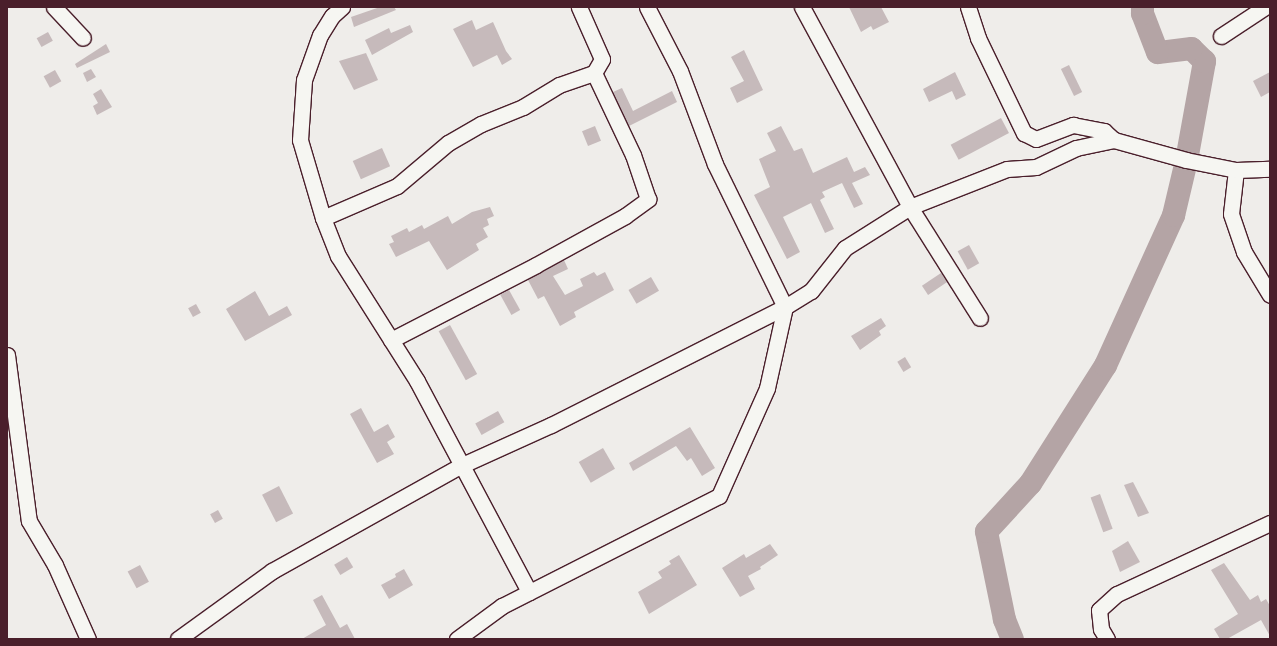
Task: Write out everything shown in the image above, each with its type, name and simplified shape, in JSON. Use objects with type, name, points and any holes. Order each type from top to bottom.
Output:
[{"type":"street","points":[[54,7],[83,38]]},
{"type":"street","points":[[342,7],[332,16],[320,35],[304,80],[300,140],[323,218],[338,256],[417,382],[460,466],[529,592]]},
{"type":"street","points":[[323,218],[397,186],[448,143],[481,124],[523,107],[558,85],[594,72],[602,59],[579,7]]},
{"type":"street","points":[[457,639],[502,606],[719,496],[767,388],[785,307],[715,164],[680,71],[647,7]]},
{"type":"street","points":[[802,7],[910,207],[980,318]]},
{"type":"street","points":[[968,7],[978,38],[1024,133],[1036,139],[1073,125],[1104,132],[1114,140],[1186,160],[1236,170],[1270,169]]},
{"type":"street","points":[[1221,36],[1265,7]]},
{"type":"street","points":[[391,340],[536,265],[625,216],[648,199],[633,155],[594,72]]},
{"type":"street","points":[[178,639],[272,571],[460,466],[551,425],[785,307],[811,291],[845,248],[910,207],[1007,169],[1036,167],[1076,148],[1114,140]]},
{"type":"street","points":[[1236,170],[1230,214],[1244,252],[1270,295]]},
{"type":"street","points":[[7,356],[29,521],[55,565],[88,639]]},
{"type":"street","points":[[1107,639],[1101,629],[1099,610],[1117,594],[1270,523]]},
{"type":"building","points":[[380,7],[394,7],[396,10],[354,27],[351,17]]},
{"type":"building","points":[[849,7],[881,7],[889,22],[873,30],[871,26],[861,32]]},
{"type":"building","points":[[472,20],[476,30],[493,22],[506,51],[512,59],[502,65],[497,55],[473,67],[453,29]]},
{"type":"building","points":[[410,25],[413,32],[372,55],[365,40],[389,28],[391,33]]},
{"type":"building","points":[[48,32],[53,41],[41,47],[37,38]]},
{"type":"building","points":[[106,44],[110,52],[77,68],[75,64]]},
{"type":"building","points":[[744,50],[763,90],[737,103],[730,88],[744,81],[731,57]]},
{"type":"building","points":[[366,53],[378,80],[354,90],[339,61]]},
{"type":"building","points":[[1069,65],[1082,92],[1074,96],[1061,69]]},
{"type":"building","points":[[91,69],[96,77],[87,82],[83,73]]},
{"type":"building","points":[[55,70],[61,81],[50,88],[44,76]]},
{"type":"building","points":[[955,72],[966,95],[956,100],[952,91],[929,102],[923,89]]},
{"type":"building","points":[[1270,72],[1270,92],[1261,97],[1253,81]]},
{"type":"building","points":[[622,88],[633,111],[672,91],[677,102],[629,126],[613,92]]},
{"type":"building","points":[[101,89],[112,107],[97,115],[93,106],[98,103],[93,94]]},
{"type":"building","points":[[1001,118],[1009,133],[959,160],[951,145]]},
{"type":"building","points":[[595,126],[601,141],[588,146],[582,131]]},
{"type":"building","points":[[781,126],[794,151],[802,148],[813,173],[847,157],[854,172],[865,167],[870,175],[852,183],[863,204],[854,208],[842,183],[822,192],[825,197],[820,200],[834,229],[825,233],[811,203],[783,217],[800,252],[787,259],[754,195],[770,187],[759,159],[776,151],[767,133]]},
{"type":"building","points":[[382,148],[390,166],[361,179],[353,161]]},
{"type":"building","points":[[490,207],[494,216],[487,219],[489,225],[483,228],[488,237],[476,244],[479,250],[447,270],[429,241],[396,257],[389,244],[394,242],[391,236],[407,228],[409,232],[422,225],[424,229],[448,216],[452,224],[472,212]]},
{"type":"building","points":[[969,245],[979,263],[968,270],[958,251]]},
{"type":"building","points":[[564,260],[568,269],[553,276],[565,295],[583,286],[580,279],[594,272],[597,276],[605,272],[614,290],[574,312],[576,317],[560,326],[544,296],[538,299],[528,280]]},
{"type":"building","points":[[941,273],[947,282],[928,295],[922,286]]},
{"type":"building","points":[[651,277],[659,291],[636,304],[628,290]]},
{"type":"building","points":[[509,290],[520,310],[511,315],[500,295]]},
{"type":"building","points":[[255,291],[269,316],[287,306],[292,315],[245,341],[226,309]]},
{"type":"building","points":[[196,304],[201,313],[193,317],[188,308]]},
{"type":"building","points":[[881,318],[886,326],[879,331],[881,335],[860,350],[851,336]]},
{"type":"building","points":[[450,325],[477,374],[466,380],[439,331]]},
{"type":"building","points":[[905,357],[911,367],[903,372],[897,362]]},
{"type":"building","points":[[361,408],[374,432],[388,424],[395,437],[387,442],[394,454],[377,463],[350,414]]},
{"type":"building","points":[[498,411],[504,422],[482,435],[475,424]]},
{"type":"building","points":[[690,427],[715,468],[702,476],[691,458],[687,461],[676,446],[633,471],[629,463]]},
{"type":"building","points":[[603,448],[615,469],[591,483],[579,462]]},
{"type":"building","points":[[1133,482],[1149,513],[1138,517],[1124,485]]},
{"type":"building","points":[[279,486],[293,514],[276,522],[262,495]]},
{"type":"building","points":[[1100,494],[1113,529],[1103,532],[1091,497]]},
{"type":"building","points":[[218,510],[223,519],[215,523],[210,514]]},
{"type":"building","points":[[1128,541],[1140,562],[1120,572],[1112,551]]},
{"type":"building","points":[[770,544],[778,555],[760,567],[761,569],[748,576],[755,589],[740,597],[722,568],[744,554],[746,558]]},
{"type":"building","points":[[679,555],[697,585],[649,614],[638,592],[662,578],[658,572],[671,564],[669,561]]},
{"type":"building","points":[[347,557],[353,567],[340,575],[334,565]]},
{"type":"building","points":[[1224,563],[1250,600],[1258,595],[1261,602],[1266,599],[1270,606],[1270,636],[1261,620],[1227,639],[1220,639],[1214,629],[1238,614],[1211,570]]},
{"type":"building","points":[[140,565],[149,582],[137,588],[128,572]]},
{"type":"building","points":[[404,569],[413,585],[389,599],[381,585],[396,577],[395,574]]},
{"type":"building","points":[[322,595],[340,628],[347,624],[355,639],[302,639],[326,625],[313,600]]},
{"type":"waterway","points":[[1012,639],[1004,619],[986,531],[1030,483],[1105,365],[1173,215],[1186,160],[1204,61],[1191,48],[1157,52],[1142,13],[1142,7]]}]
